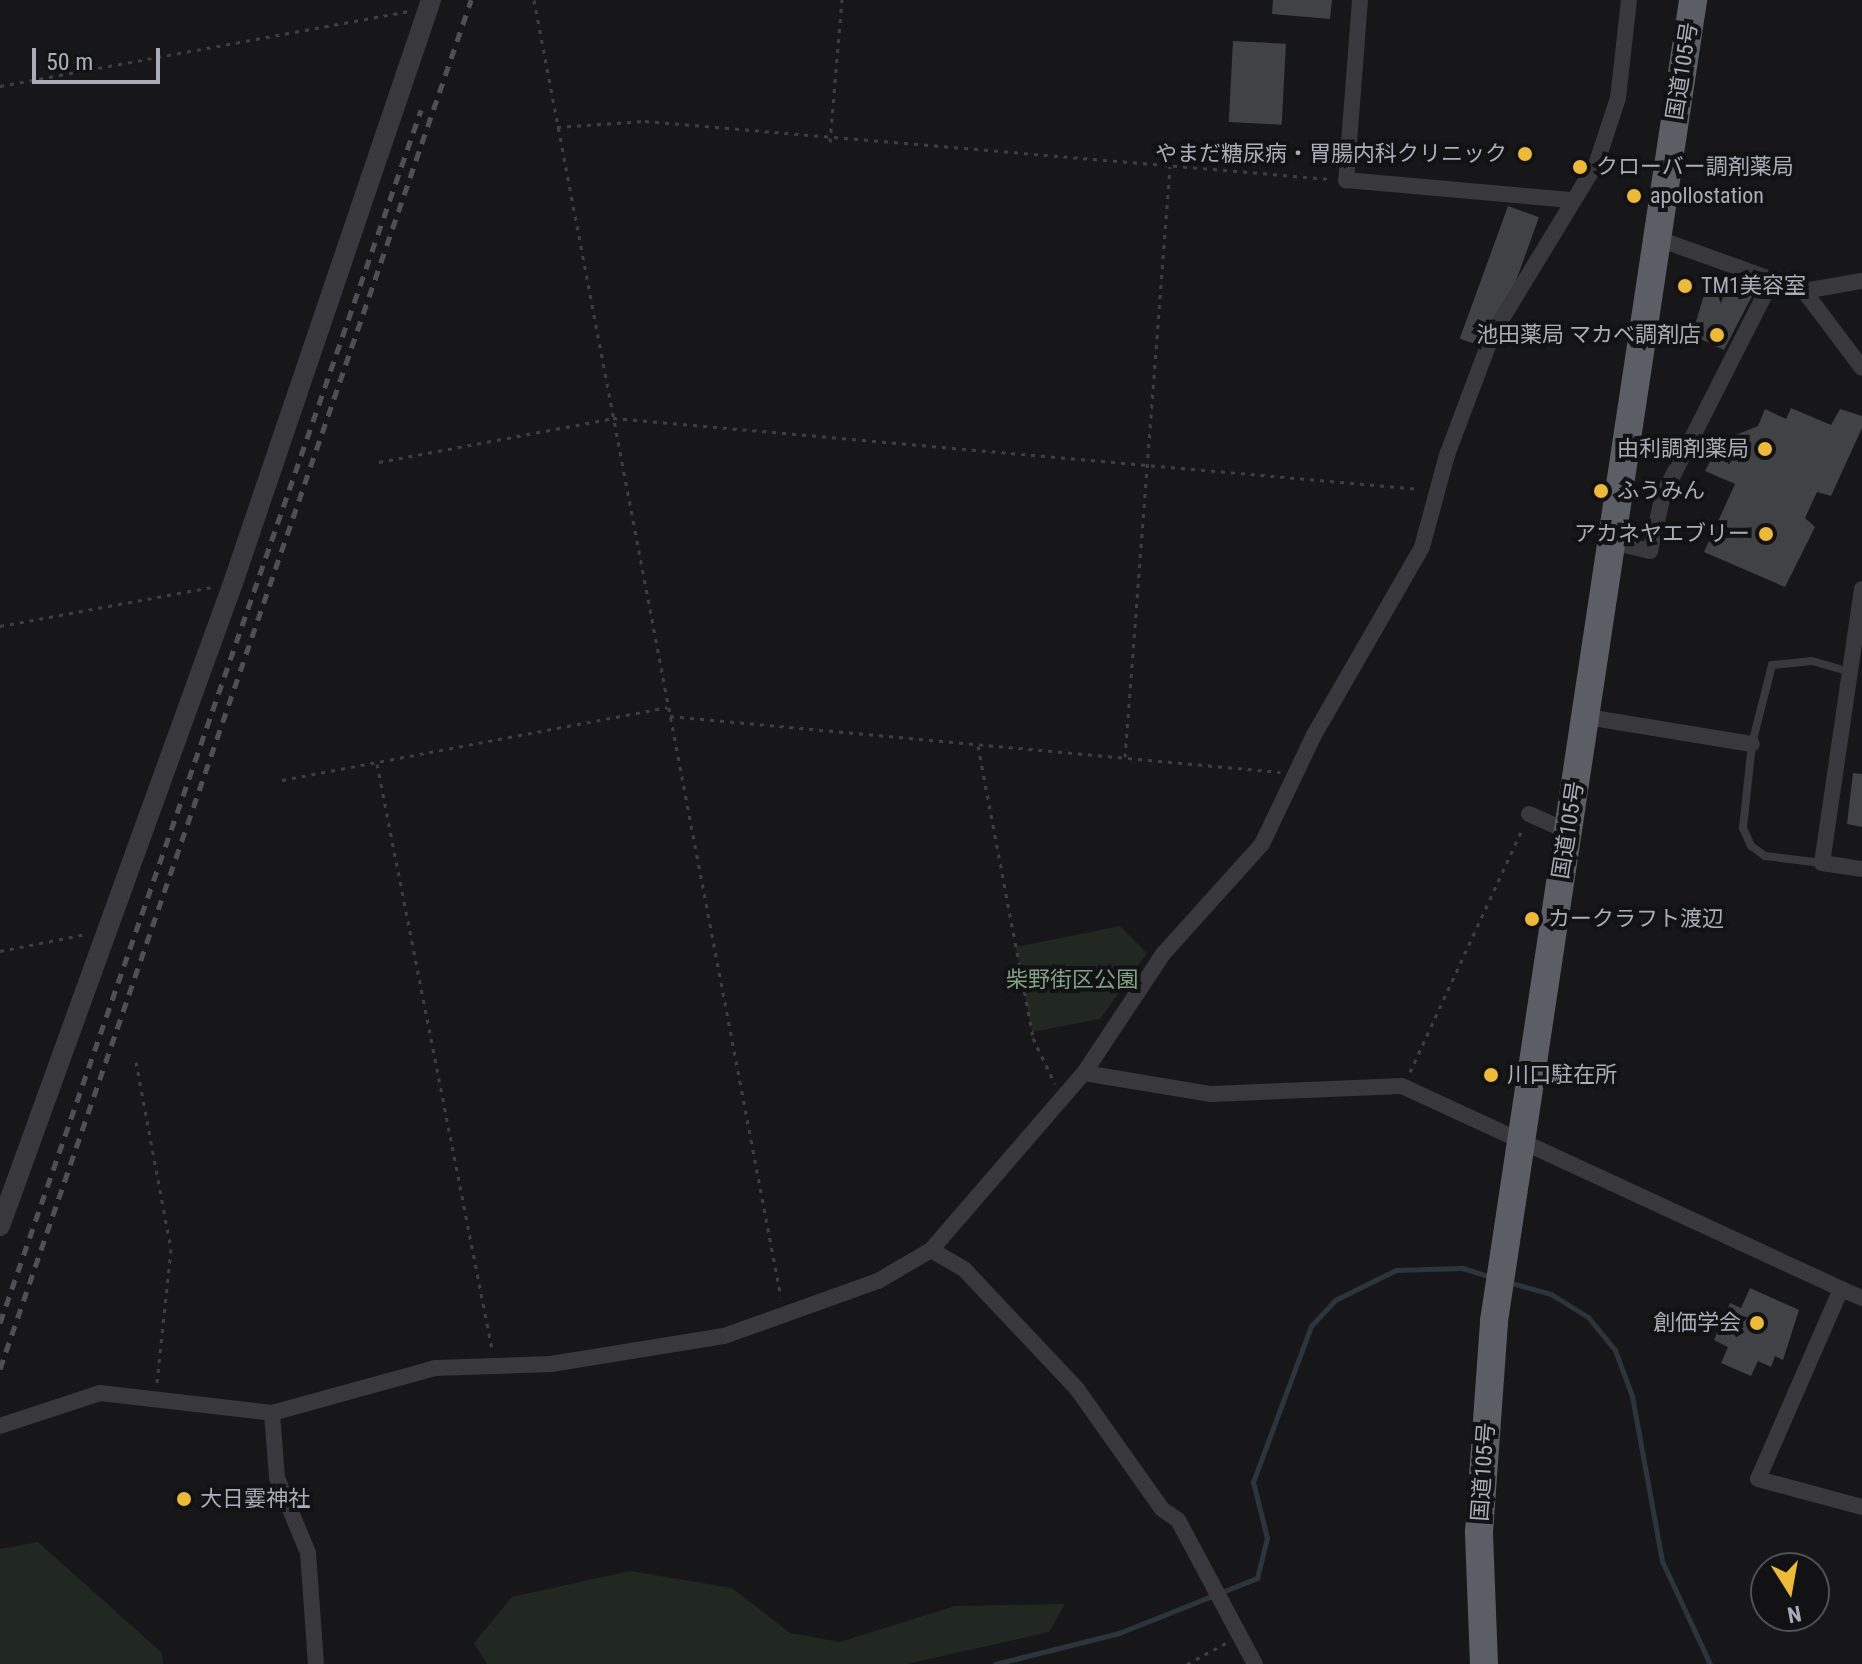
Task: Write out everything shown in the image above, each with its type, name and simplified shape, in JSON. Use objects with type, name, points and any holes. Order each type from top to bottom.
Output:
[{"type":"highway","name":"国道105号","points":[[1484,1664],[1479,1532],[1494,1321],[1693,0]]},
{"type":"street","points":[[1360,0],[1346,180],[1570,200]]},
{"type":"street","points":[[0,1426],[100,1393],[272,1413],[435,1368],[494,1361],[551,1364],[624,1354],[787,1318],[931,1250],[1084,1073],[1163,954],[1262,844],[1295,774],[1399,596],[1422,547],[1437,491],[1492,335],[1570,200],[1597,162],[1618,98],[1629,0]]},
{"type":"street","points":[[0,1226],[233,583],[430,4]]},
{"type":"street","points":[[1656,238],[1804,291],[1862,281]]},
{"type":"street","points":[[1611,542],[1650,551],[1663,495],[1772,280]]},
{"type":"street","points":[[1804,291],[1862,368]]},
{"type":"street","points":[[1862,589],[1822,863],[1862,869]]},
{"type":"street","points":[[1587,717],[1752,744]]},
{"type":"street","points":[[1529,814],[1567,831]]},
{"type":"street","points":[[1084,1073],[1211,1094],[1402,1086],[1862,1298]]},
{"type":"street","points":[[931,1250],[964,1269],[1045,1349],[1162,1509],[1178,1520],[1255,1664]]},
{"type":"street","points":[[1841,1289],[1758,1479],[1862,1507]]},
{"type":"street","points":[[272,1413],[277,1478],[308,1553],[316,1664]]},
{"type":"lane","points":[[1822,863],[1765,856],[1751,846],[1743,828],[1752,744],[1772,665],[1812,661],[1850,672]]},
{"type":"path","points":[[534,0],[667,707],[787,1318]]},
{"type":"path","points":[[830,142],[842,0]]},
{"type":"path","points":[[0,86],[430,4]]},
{"type":"path","points":[[556,127],[645,121],[830,142],[1346,180]]},
{"type":"path","points":[[1125,757],[1144,462],[1170,167]]},
{"type":"path","points":[[379,462],[613,418],[1144,462],[1437,491]]},
{"type":"path","points":[[0,626],[233,583]]},
{"type":"path","points":[[282,780],[667,707]]},
{"type":"path","points":[[669,716],[1295,774]]},
{"type":"path","points":[[978,746],[1033,1038],[1063,1094]]},
{"type":"path","points":[[377,764],[494,1361]]},
{"type":"path","points":[[1402,1086],[1529,814]]},
{"type":"path","points":[[0,951],[106,930]]},
{"type":"path","points":[[136,1062],[171,1249],[155,1397]]},
{"type":"path","points":[[1187,1664],[1238,1637]]},
{"type":"green space","name":"柴野街区公園","points":[[1120,926],[1147,953],[1100,1019],[1032,1032],[1016,947]]},
{"type":"green space","points":[[38,1542],[162,1653],[163,1664],[0,1664],[0,1549]]},
{"type":"green space","points":[[630,1571],[732,1588],[790,1633],[840,1642],[955,1606],[1065,1604],[1049,1632],[907,1664],[487,1664],[474,1643],[512,1597]]},
{"type":"building","points":[[1273,0],[1332,0],[1330,19],[1272,14]]},
{"type":"building","points":[[1233,41],[1286,44],[1282,125],[1229,122]]},
{"type":"building","points":[[1508,206],[1539,217],[1491,350],[1460,338]]},
{"type":"building","points":[[1709,278],[1752,296],[1724,350],[1692,335]]},
{"type":"building","points":[[1791,408],[1831,425],[1840,409],[1862,416],[1862,428],[1831,496],[1817,492],[1805,518],[1815,527],[1785,587],[1704,552],[1735,484],[1705,471],[1721,441],[1758,426],[1765,409],[1786,419]]},
{"type":"building","points":[[1853,773],[1862,774],[1862,827],[1847,824]]},
{"type":"building","name":"創価学会","points":[[1750,1288],[1799,1310],[1783,1360],[1775,1356],[1771,1367],[1758,1361],[1751,1376],[1721,1363],[1728,1347],[1714,1340],[1730,1303],[1741,1308]]},
{"type":"waterway","points":[[995,1664],[1119,1633],[1257,1578],[1267,1538],[1253,1482],[1311,1326],[1335,1300],[1396,1270],[1462,1268],[1491,1277]]},
{"type":"waterway","points":[[1508,1282],[1551,1294],[1588,1317],[1615,1350],[1632,1396],[1662,1561],[1710,1664]]},
{"type":"railway","points":[[0,1369],[471,0]]},
{"type":"railway","points":[[0,1323],[421,110]]},
{"type":"place","name":"やまだ糖尿病・胃腸内科クリニック","points":[[1525,154]]},
{"type":"place","name":"クローバー調剤薬局","points":[[1580,167]]},
{"type":"place","name":"apollostation","points":[[1634,196]]},
{"type":"place","name":"TM1美容室","points":[[1685,286]]},
{"type":"place","name":"池田薬局 マカベ調剤店","points":[[1717,335]]},
{"type":"place","name":"由利調剤薬局","points":[[1765,449]]},
{"type":"place","name":"ふうみん","points":[[1601,491]]},
{"type":"place","name":"アカネヤエブリー","points":[[1766,534]]},
{"type":"place","name":"カークラフト渡辺","points":[[1532,919]]},
{"type":"place","name":"川口駐在所","points":[[1491,1075]]},
{"type":"place","name":"創価学会","points":[[1757,1323]]},
{"type":"place","name":"大日霎神社","points":[[184,1499]]}]
